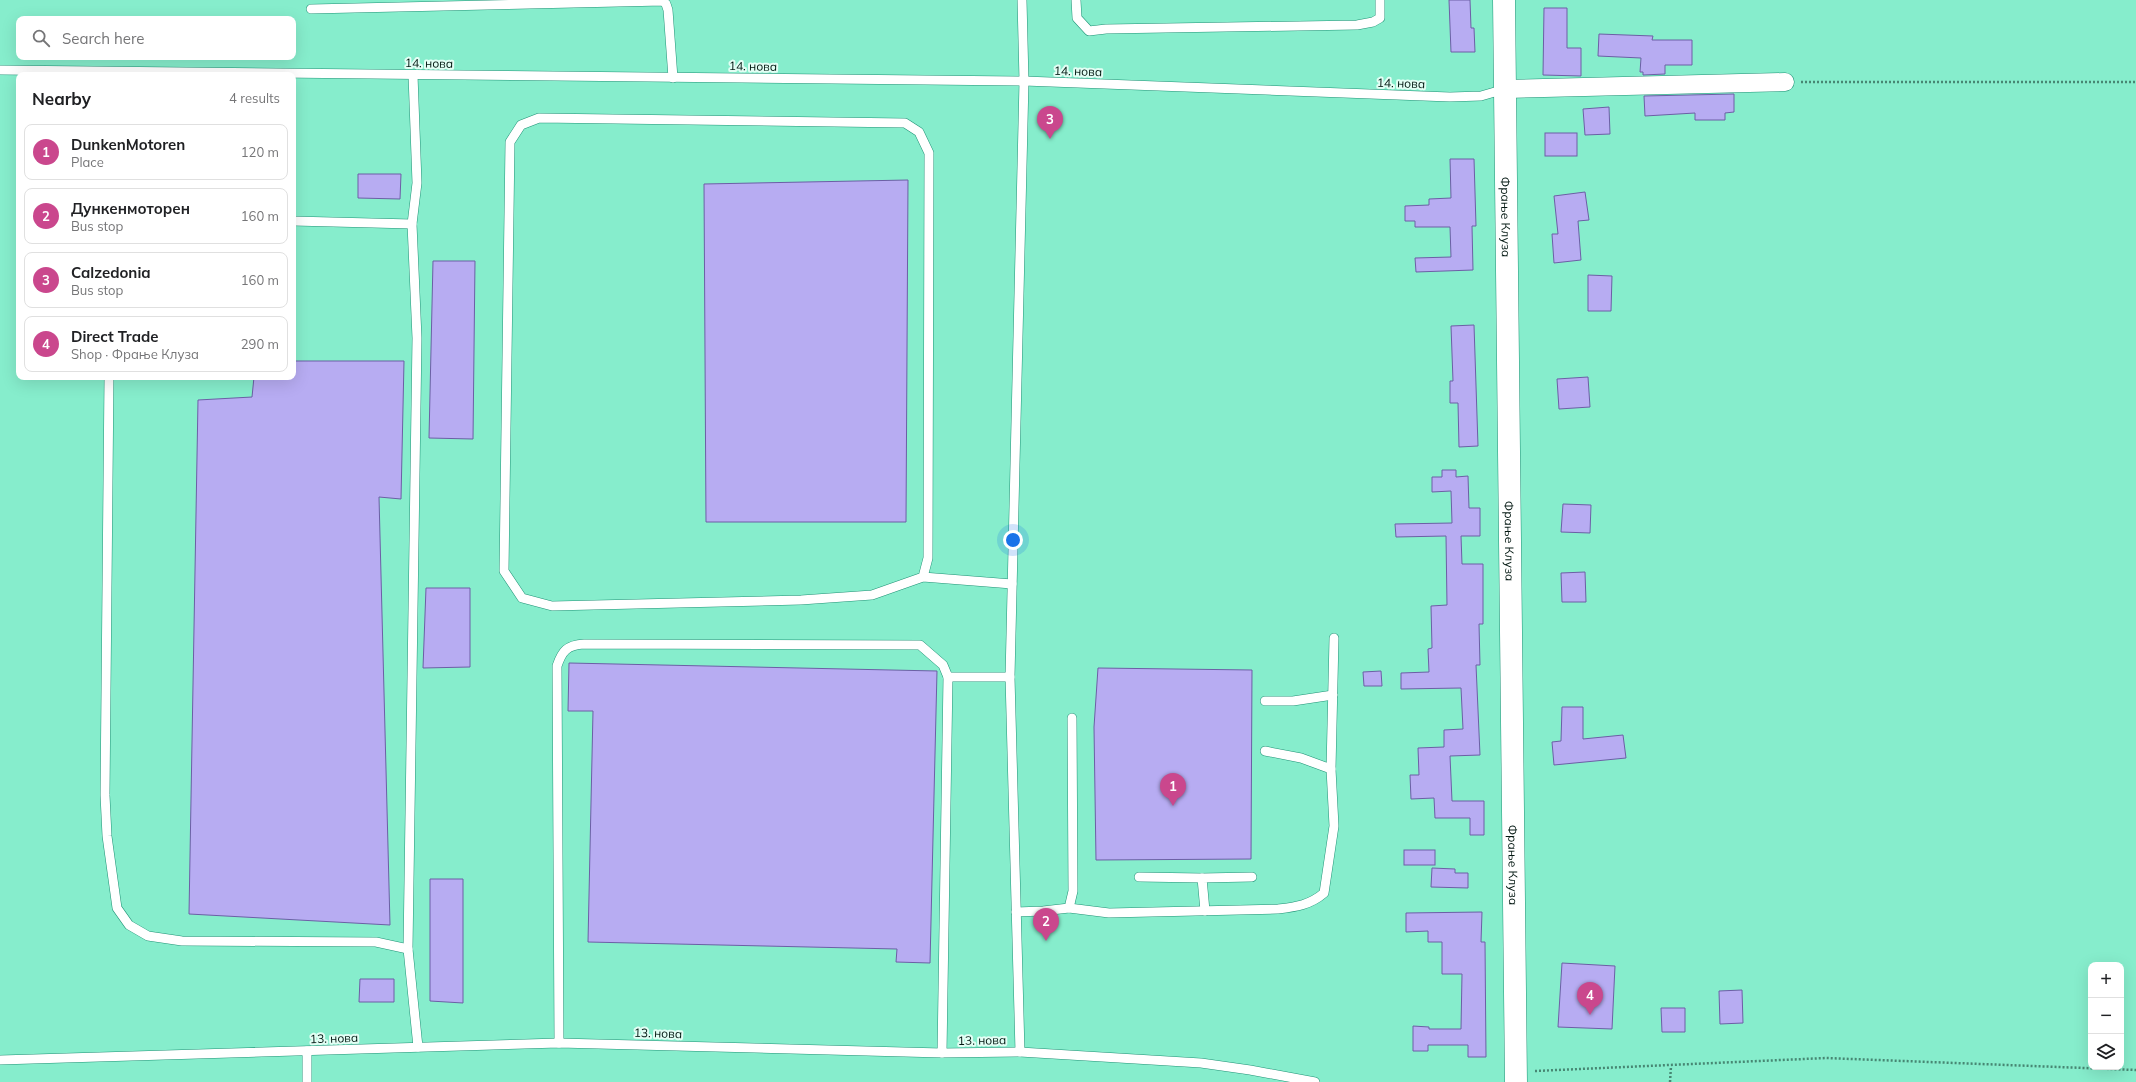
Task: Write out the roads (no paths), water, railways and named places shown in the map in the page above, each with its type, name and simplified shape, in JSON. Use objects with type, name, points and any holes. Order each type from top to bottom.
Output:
[{"type":"main road","name":"Фрање Клуза","points":[[1504,0],[1516,1077]]},
{"type":"street","points":[[1505,88],[1784,82]]},
{"type":"lane","points":[[1020,1052],[1010,676],[1024,81],[1022,0]]},
{"type":"lane","points":[[1076,0],[1077,18],[1089,31],[1106,29],[1357,25],[1372,22],[1380,18],[1380,0]]},
{"type":"lane","points":[[311,9],[663,2],[666,4],[668,10],[673,78]]},
{"type":"lane","name":"14. нова","points":[[0,70],[165,72]]},
{"type":"lane","name":"14. нова","points":[[296,74],[1024,81],[1450,97],[1480,96],[1505,88]]},
{"type":"lane","points":[[413,75],[417,182],[412,224],[417,338],[408,949],[418,1047]]},
{"type":"lane","points":[[923,577],[928,558],[929,153],[919,132],[905,123],[539,118],[521,125],[510,142],[504,571],[522,598],[552,606],[801,600],[872,595],[923,577],[1012,584]]},
{"type":"lane","points":[[296,221],[412,224]]},
{"type":"lane","points":[[109,380],[106,795],[108,836],[116,908],[129,925],[148,936],[182,941],[376,942],[408,949]]},
{"type":"lane","points":[[1016,912],[1069,908],[1109,913],[1297,907],[1314,901],[1324,893],[1334,826],[1331,769],[1334,638]]},
{"type":"lane","points":[[559,1043],[557,673],[562,653],[573,644],[920,645],[943,665],[948,678],[942,1053]]},
{"type":"lane","points":[[948,678],[1010,676]]},
{"type":"lane","points":[[1265,701],[1292,702],[1333,695]]},
{"type":"lane","points":[[1069,908],[1073,891],[1072,718]]},
{"type":"lane","points":[[1265,751],[1301,758],[1331,769]]},
{"type":"lane","points":[[1139,877],[1252,877]]},
{"type":"lane","points":[[1202,878],[1205,911]]},
{"type":"lane","name":"13. нова","points":[[0,1060],[559,1043],[942,1053],[1020,1052],[1200,1063],[1250,1070],[1314,1082]]},
{"type":"lane","points":[[307,1050],[307,1082]]},
{"type":"place","name":"Calzedonia","points":[[1050,139]]},
{"type":"place","name":"DunkenMotoren","points":[[1173,806]]},
{"type":"place","name":"Дункенмоторен","points":[[1046,941]]},
{"type":"place","name":"Direct Trade","points":[[1590,1015]]}]
